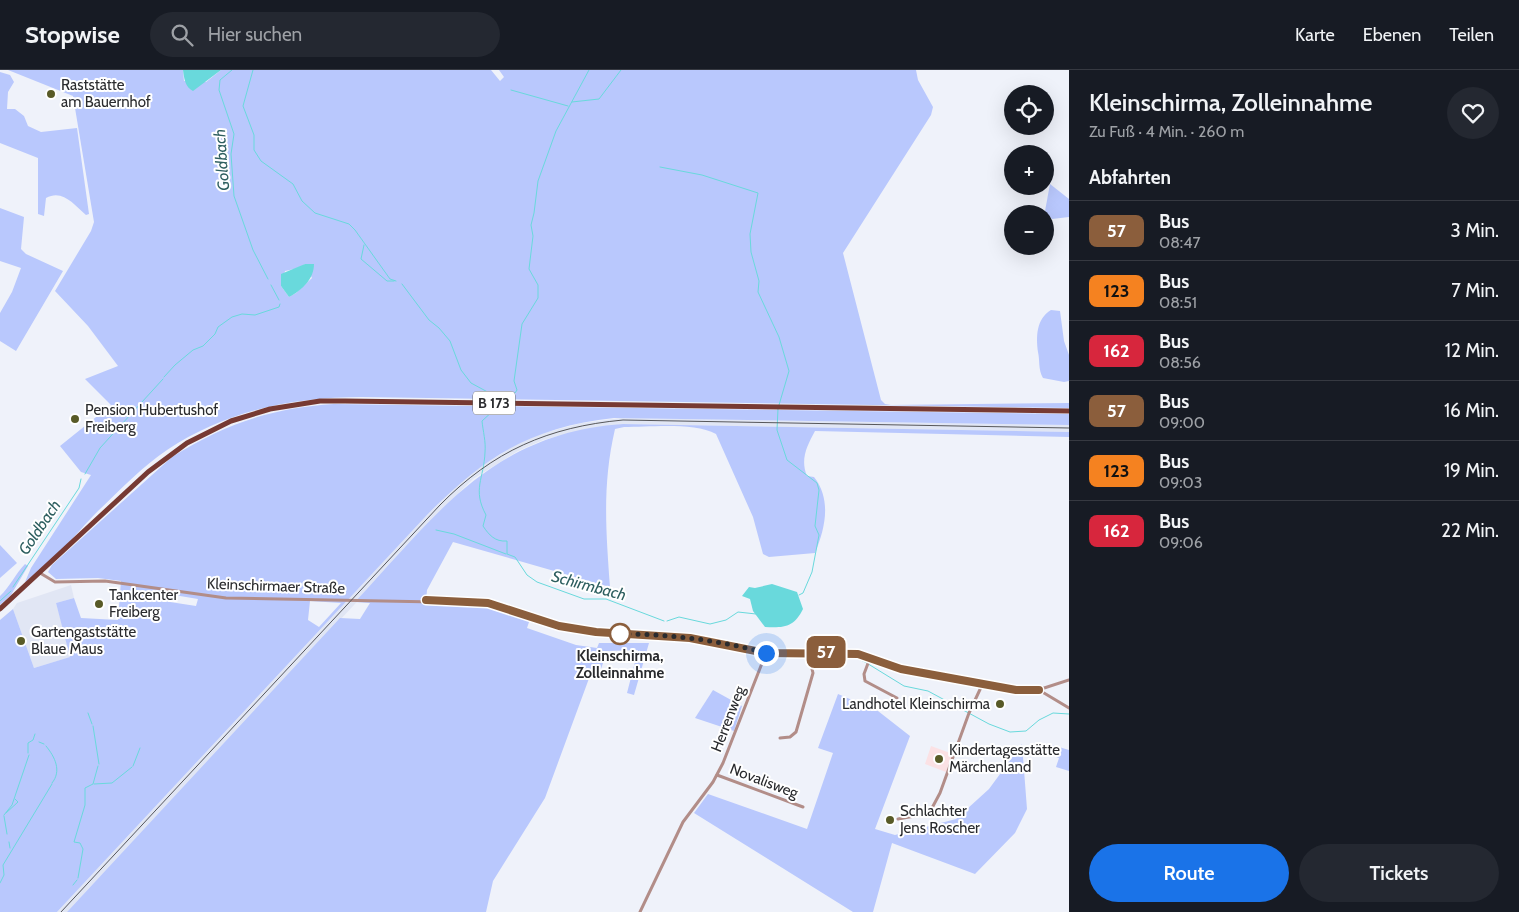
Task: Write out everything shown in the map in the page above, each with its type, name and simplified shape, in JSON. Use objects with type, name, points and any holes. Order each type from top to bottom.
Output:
[{"type":"main road","name":"B 173","points":[[0,610],[148,472],[173,452],[205,433],[231,421],[288,405],[345,401],[1069,411]]},
{"type":"street","name":"Kleinschirmaer Straße","points":[[40,573],[55,582],[105,581],[226,598],[426,600],[488,603],[559,626],[579,630],[690,638],[766,653],[846,652],[869,661],[901,669],[1016,690],[1039,690]]},
{"type":"street","name":"Herrenweg","points":[[640,912],[683,822],[717,775],[766,653]]},
{"type":"street","points":[[780,738],[790,736],[796,732],[813,673],[808,653]]},
{"type":"street","points":[[869,661],[864,674],[865,680],[897,698]]},
{"type":"street","points":[[1039,690],[1069,680]]},
{"type":"street","points":[[898,819],[926,814],[932,808],[940,793],[969,712],[983,683]]},
{"type":"street","points":[[1039,690],[1069,708]]},
{"type":"street","name":"Novalisweg","points":[[717,775],[803,807]]},
{"type":"shaded area","points":[[8,70],[183,70],[184,81],[206,82],[221,70],[491,70],[500,81],[504,77],[499,70],[916,70],[918,80],[933,107],[931,115],[843,253],[881,400],[885,404],[891,405],[1069,403],[1069,408],[362,397],[285,403],[236,416],[212,425],[167,450],[131,479],[54,558],[25,582],[31,568],[91,475],[81,472],[60,446],[111,405],[85,379],[118,366],[88,326],[55,291],[91,231],[94,222],[73,96]],"holes":[[[305,264],[312,278],[289,297],[281,286],[285,271],[299,268]]]},
{"type":"shaded area","points":[[183,70],[221,70],[193,91],[184,79]]},
{"type":"shaded area","points":[[0,72],[10,75],[14,82],[8,92],[7,109],[15,109],[24,116],[28,126],[41,132],[77,128],[89,214],[86,215],[68,199],[58,195],[46,198],[44,216],[38,214],[38,158],[0,143]]},
{"type":"shaded area","points":[[1054,187],[1069,199],[1069,217],[1054,219],[1054,205],[1046,205],[1048,195],[1054,195]]},
{"type":"shaded area","points":[[0,208],[24,217],[21,249],[26,254],[63,271],[16,351],[0,341],[0,313],[12,292],[21,268],[0,261]]},
{"type":"shaded area","points":[[305,264],[314,264],[310,279],[303,287],[289,297],[281,286],[281,274]]},
{"type":"shaded area","points":[[1051,310],[1060,311],[1064,341],[1069,355],[1069,381],[1064,382],[1043,378],[1040,371],[1037,334],[1042,318]]},
{"type":"shaded area","points":[[334,404],[1069,414],[1069,425],[614,418],[584,422],[533,437],[489,461],[447,495],[57,912],[0,912],[0,620],[13,609],[34,668],[70,657],[56,603],[74,598],[81,618],[118,620],[121,581],[98,578],[56,579],[48,572],[52,565],[172,457],[211,435],[249,420],[290,409]],"holes":[[[171,596],[198,599],[196,606],[170,602]],[[310,601],[341,603],[319,627],[308,620]]]},
{"type":"shaded area","points":[[622,418],[1069,425],[1069,432],[623,424],[569,433],[543,440],[518,451],[473,479],[454,498],[67,912],[57,912],[426,516],[469,474],[515,445],[540,434],[582,423]]},
{"type":"shaded area","points":[[623,424],[1069,432],[1069,437],[815,431],[807,447],[804,464],[807,476],[814,477],[820,486],[825,505],[824,524],[819,544],[815,553],[769,557],[763,554],[753,517],[716,434],[707,430],[684,427],[624,427],[615,429],[608,469],[606,508],[610,587],[453,542],[427,590],[426,601],[466,603],[503,610],[530,619],[527,628],[576,645],[597,648],[599,643],[649,643],[634,695],[627,693],[638,650],[607,651],[599,675],[591,673],[545,798],[493,881],[486,912],[67,912],[340,618],[360,619],[370,603],[355,602],[441,509],[471,483],[502,461],[537,443],[577,431]]},
{"type":"shaded area","points":[[0,545],[17,563],[0,578]]},
{"type":"shaded area","points":[[25,564],[28,566],[11,595],[0,605],[0,596]]},
{"type":"shaded area","points":[[772,584],[797,592],[803,609],[796,620],[788,625],[765,627],[753,611],[750,599],[742,596],[749,587],[755,588]]},
{"type":"shaded area","points":[[71,585],[74,598],[56,603],[71,657],[34,668],[13,609],[17,603]]},
{"type":"shaded area","points":[[713,690],[742,706],[734,731],[695,718]]},
{"type":"shaded area","points":[[838,694],[878,711],[910,736],[875,829],[895,835],[956,819],[989,789],[1022,744],[1027,809],[1015,833],[975,874],[892,843],[873,912],[853,912],[694,813],[708,794],[807,829],[833,753],[818,748]]},
{"type":"shaded area","points":[[1049,744],[1069,750],[1069,771],[1056,767],[1059,758],[1045,753]]},
{"type":"shaded area","name":"Kindertagesstätte Märchenland","points":[[931,746],[953,754],[946,772],[925,764]]},
{"type":"waterway","name":"Goldbach","points":[[232,70],[220,80],[219,90],[234,134],[231,154],[234,196],[253,250],[268,279]]},
{"type":"waterway","name":"Schirmbach","points":[[253,70],[243,106],[254,135],[254,150],[261,161],[293,184],[302,201],[315,213],[349,224],[390,279],[396,281]]},
{"type":"waterway","points":[[508,394],[515,393],[517,390],[514,381],[522,324],[538,298],[538,285],[529,269],[533,236],[531,225],[538,181],[556,131],[589,70]]},
{"type":"waterway","points":[[572,102],[599,99],[621,70]]},
{"type":"waterway","points":[[511,90],[568,106]]},
{"type":"waterway","points":[[660,167],[702,175],[758,193],[750,234],[751,252],[759,281],[758,292],[779,337],[789,371],[779,405]]},
{"type":"waterway","points":[[364,245],[361,259],[387,281],[394,281]]},
{"type":"waterway","name":"Schirmbach","points":[[402,284],[429,320],[450,341],[461,370],[471,383],[495,396],[505,394]]},
{"type":"waterway","name":"Goldbach","points":[[271,285],[279,300]]},
{"type":"waterway","name":"Goldbach","points":[[164,377],[193,350],[203,346],[215,334],[218,327],[232,317],[242,314],[255,315],[279,307],[280,304]]},
{"type":"waterway","name":"Goldbach","points":[[85,474],[100,448],[163,379]]},
{"type":"waterway","points":[[778,409],[777,430],[787,460],[817,483],[819,490],[815,526],[819,535],[812,572],[803,593],[799,595]]},
{"type":"waterway","name":"Schirmbach","points":[[494,410],[482,421],[485,448],[479,491],[486,515],[483,526],[496,539],[507,541],[507,554],[515,557],[527,575],[537,582],[584,599],[606,599],[664,621]]},
{"type":"waterway","name":"Goldbach","points":[[13,587],[79,488],[81,479]]},
{"type":"waterway","points":[[436,530],[454,534],[506,554]]},
{"type":"waterway","name":"Goldbach","points":[[0,601],[11,591]]},
{"type":"waterway","name":"Schirmbach","points":[[667,621],[679,617],[710,624],[726,620],[738,612],[756,614]]},
{"type":"waterway","name":"Schirmbach","points":[[815,657],[856,658],[904,686],[928,691],[989,724],[1010,732],[1026,731],[1039,720],[1053,713],[1069,714]]},
{"type":"waterway","points":[[88,713],[92,724]]},
{"type":"waterway","points":[[93,726],[99,764]]},
{"type":"waterway","points":[[28,753],[28,743],[33,740],[35,734]]},
{"type":"waterway","points":[[39,742],[44,744]]},
{"type":"waterway","points":[[46,746],[52,755],[57,769],[57,774],[52,783]]},
{"type":"waterway","points":[[133,766],[140,748]]},
{"type":"waterway","points":[[4,815],[12,805],[29,755]]},
{"type":"waterway","points":[[78,878],[83,849],[80,843],[74,842],[85,805],[85,788],[93,784],[98,766]]},
{"type":"waterway","points":[[94,784],[112,783],[132,767]]},
{"type":"waterway","points":[[0,883],[4,875],[3,865],[52,784]]},
{"type":"waterway","points":[[6,813],[18,802],[15,799]]},
{"type":"waterway","points":[[4,816],[7,834]]},
{"type":"waterway","points":[[9,842],[10,848]]},
{"type":"waterway","points":[[73,885],[77,880]]},
{"type":"railway","points":[[61,912],[440,505],[480,470],[501,456],[523,445],[570,429],[596,423],[623,420],[1069,428]]},
{"type":"bus line","name":"57","points":[[426,600],[488,603],[559,626],[579,630],[627,634],[656,634],[690,638],[749,648],[766,653],[846,652],[858,654],[901,669],[965,679],[1016,690],[1039,690]]},
{"type":"place","name":"Raststätte am Bauernhof","points":[[51,94]]},
{"type":"place","name":"Pension Hubertushof Freiberg","points":[[75,419]]},
{"type":"place","name":"Tankcenter Freiberg","points":[[99,604]]},
{"type":"place","name":"Kleinschirma, Zolleinnahme","points":[[620,634]]},
{"type":"place","name":"Gartengaststätte Blaue Maus","points":[[21,641]]},
{"type":"place","name":"Landhotel Kleinschirma","points":[[1000,704]]},
{"type":"place","name":"Kindertagesstätte Märchenland","points":[[939,759]]},
{"type":"place","name":"Schlachter Jens Roscher","points":[[890,820]]},
{"type":"route","points":[[620,634],[656,634],[690,638],[749,648],[766,653]]}]
